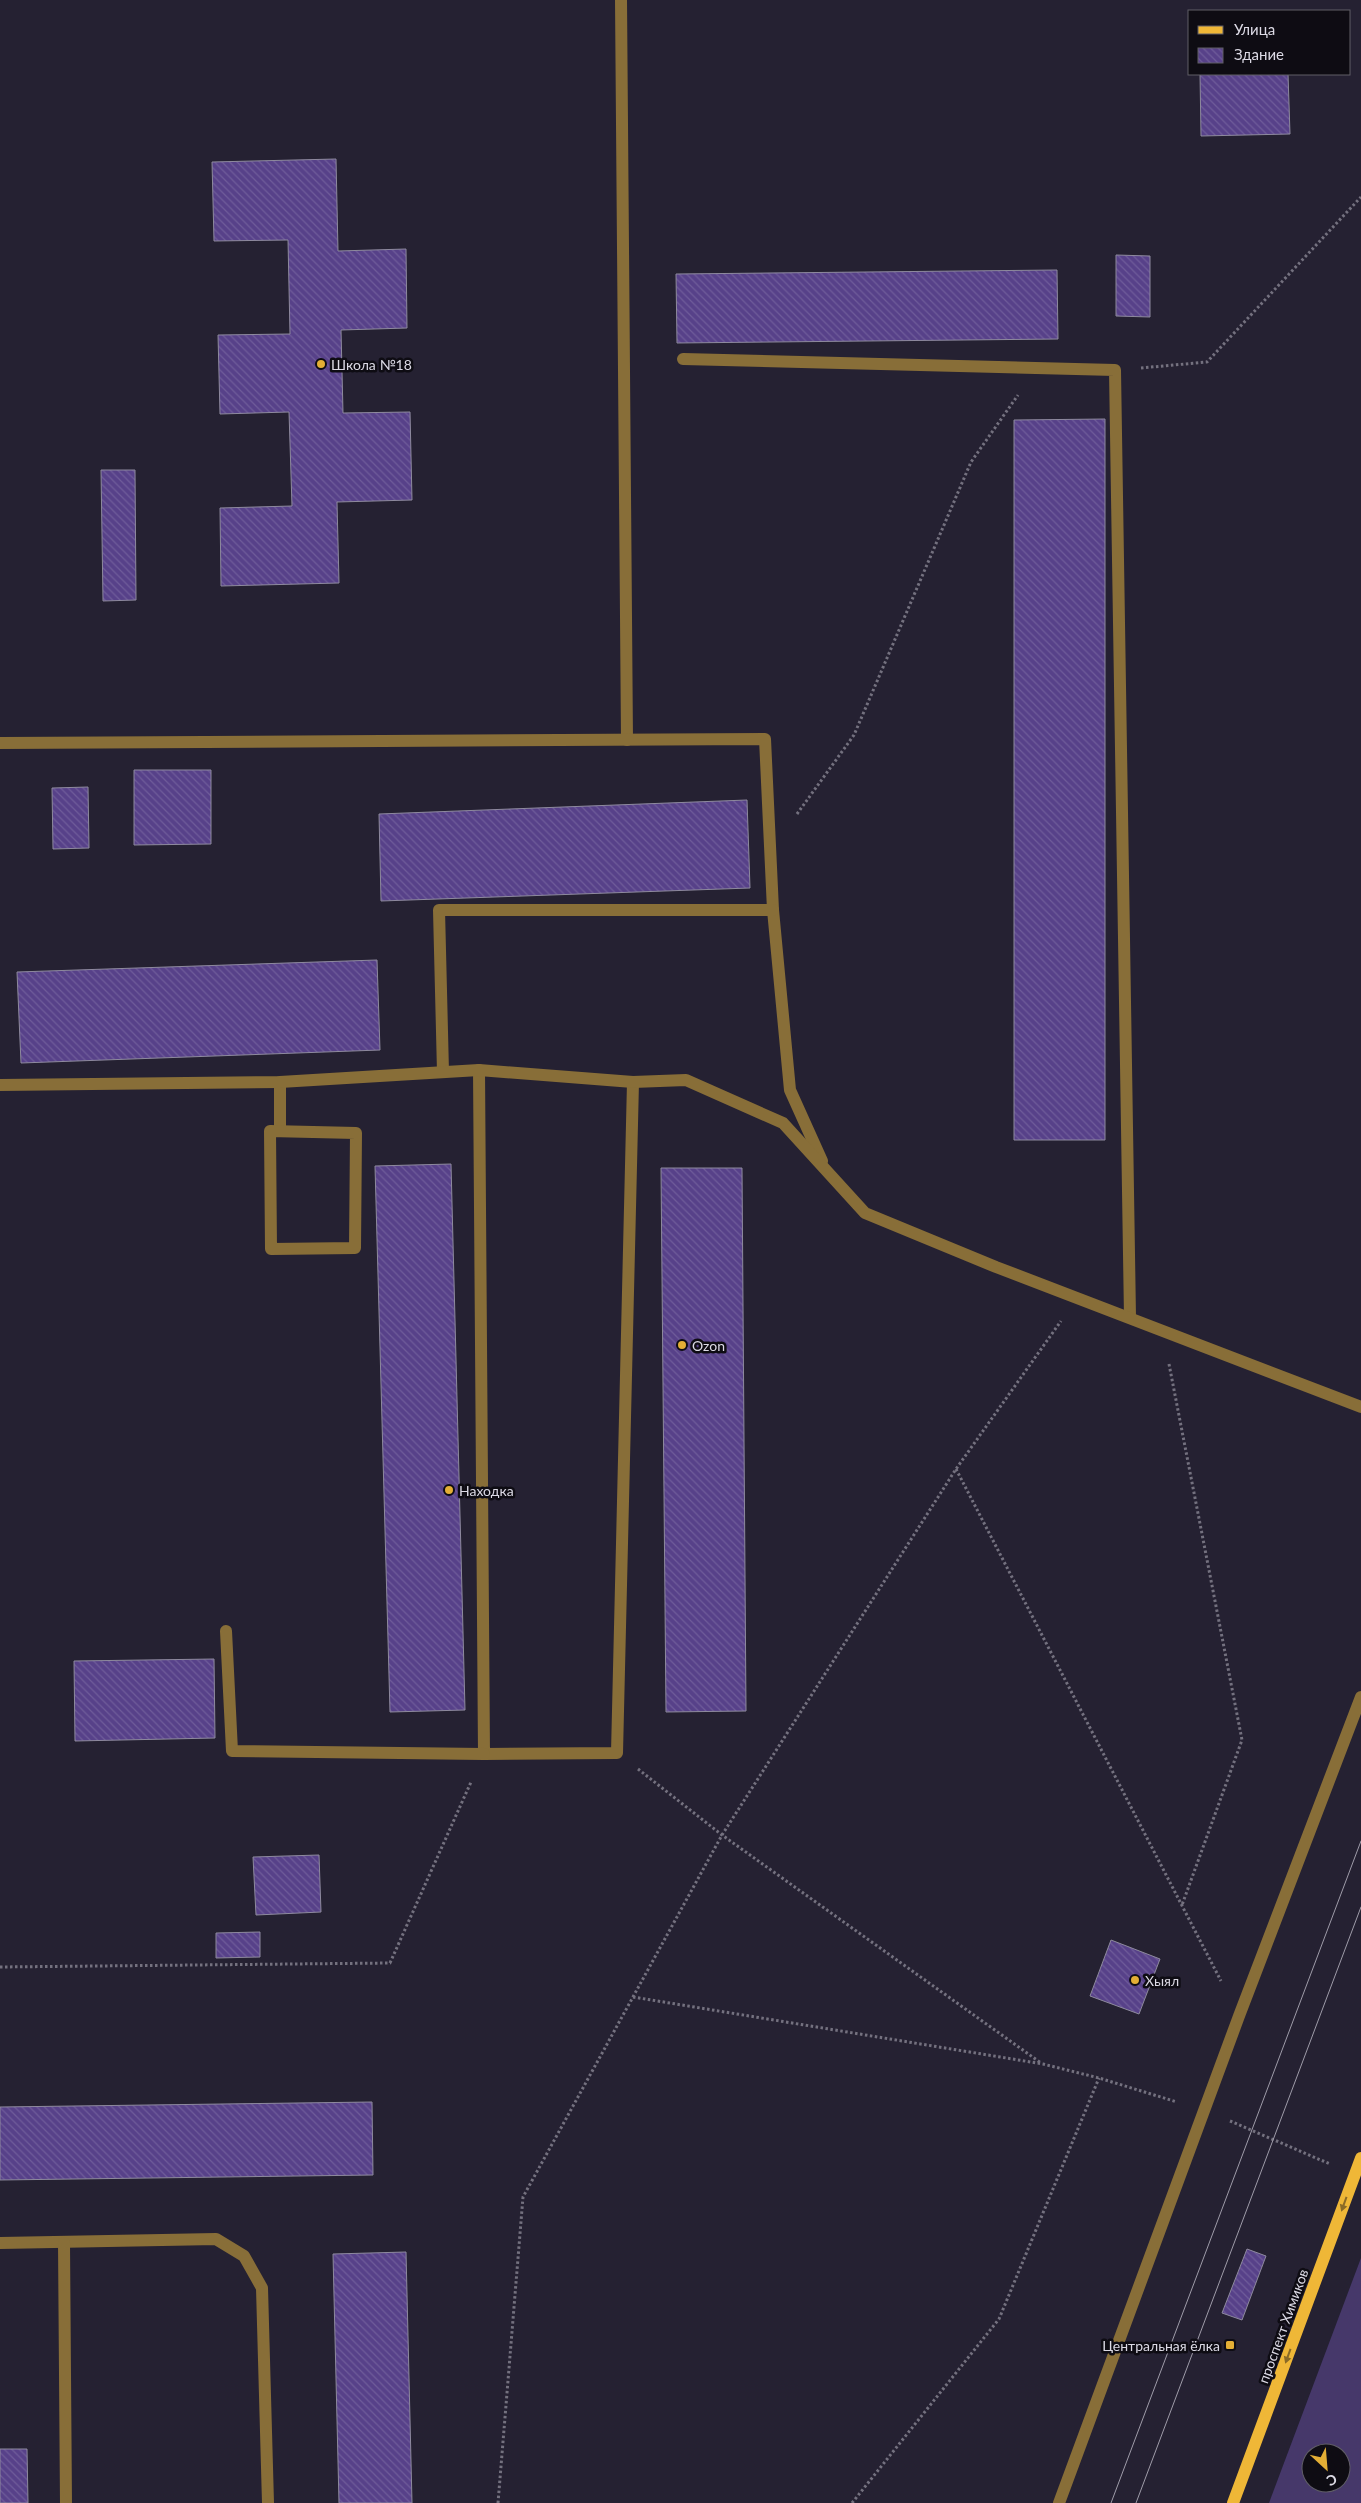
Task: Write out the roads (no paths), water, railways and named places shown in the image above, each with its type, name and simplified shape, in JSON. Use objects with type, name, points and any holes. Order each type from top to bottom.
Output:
[{"type":"main road","name":"проспект Химиков","points":[[1232,2503],[1361,2158]]},
{"type":"street","points":[[621,0],[626,740]]},
{"type":"street","points":[[682,358],[1115,370],[1130,1317]]},
{"type":"street","points":[[0,743],[765,739],[773,910],[790,1090],[827,1173]]},
{"type":"street","points":[[443,1072],[439,910],[773,910]]},
{"type":"street","points":[[0,1085],[280,1082],[479,1070],[633,1082],[686,1080],[783,1124],[865,1213],[1078,1298],[1361,1407]]},
{"type":"street","points":[[479,1070],[484,1754]]},
{"type":"street","points":[[280,1082],[280,1131]]},
{"type":"street","points":[[226,1631],[232,1751],[618,1754],[633,1082]]},
{"type":"street","points":[[270,1131],[280,1131],[356,1133],[355,1248],[272,1248],[270,1131]]},
{"type":"street","points":[[1059,2503],[1361,1697]]},
{"type":"street","points":[[0,2243],[216,2239],[244,2256],[262,2288],[268,2503]]},
{"type":"street","points":[[64,2243],[66,2503]]},
{"type":"tram line","points":[[1111,2503],[1361,1841]]},
{"type":"tram line","points":[[1136,2503],[1361,1907]]},
{"type":"place","name":"Школа №18","points":[[321,364]]},
{"type":"place","name":"Ozon","points":[[682,1345]]},
{"type":"place","name":"Находка","points":[[449,1490]]},
{"type":"place","name":"Хыял","points":[[1135,1980]]},
{"type":"place","name":"Центральная ёлка","points":[[1230,2345]]}]
